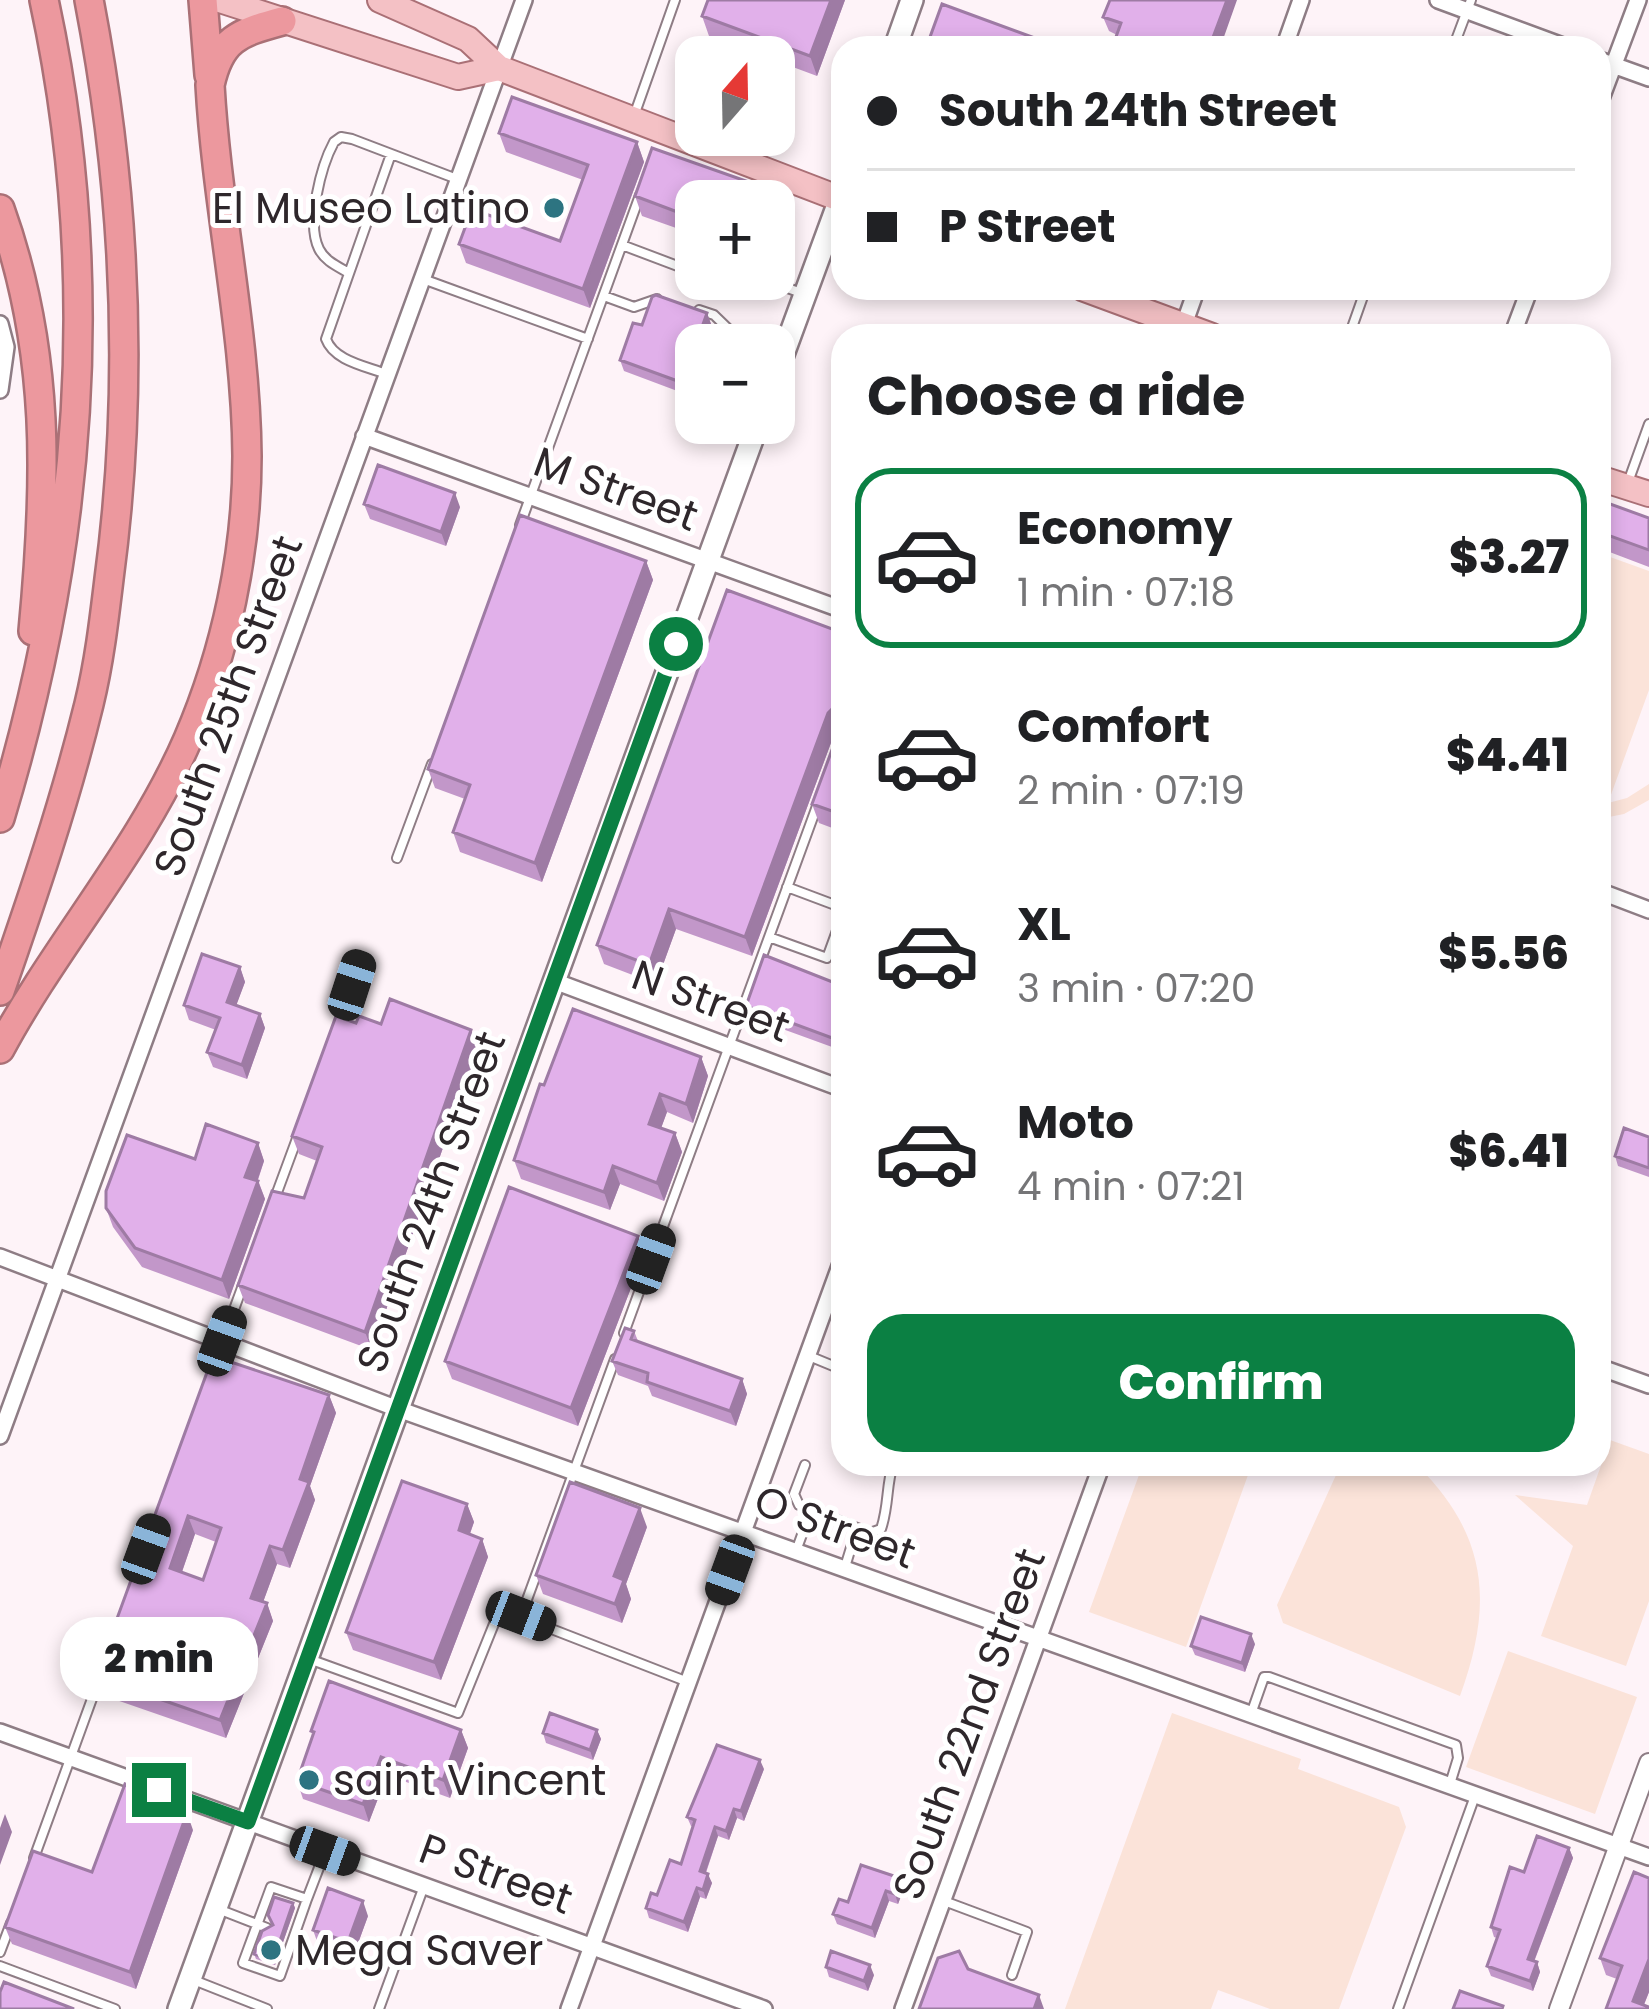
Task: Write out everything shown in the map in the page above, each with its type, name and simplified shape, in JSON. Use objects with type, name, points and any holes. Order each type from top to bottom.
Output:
[{"type":"highway","points":[[0,818],[24,736],[68,526],[79,350],[70,156],[44,0]]},
{"type":"highway","points":[[0,991],[41,872],[90,701],[119,494],[124,267],[115,156],[89,0]]},
{"type":"highway","points":[[0,1049],[30,994],[153,807],[187,742],[226,627],[238,566],[247,458],[244,402],[203,0]]},
{"type":"highway","points":[[210,86],[214,64],[233,39],[282,21]]},
{"type":"highway","points":[[0,208],[32,333],[44,447],[44,519],[24,736]]},
{"type":"main road","points":[[220,0],[458,77],[499,68]]},
{"type":"main road","points":[[380,0],[468,40],[499,68],[632,120],[660,141],[831,194]]},
{"type":"main road","points":[[899,36],[912,0]]},
{"type":"main road","points":[[793,324],[831,226]]},
{"type":"main road","points":[[1110,300],[1166,324]]},
{"type":"main road","name":"South 24th Street","points":[[179,2009],[750,444]]},
{"type":"street","name":"South 25th Street","points":[[0,1436],[524,0]]},
{"type":"street","points":[[1288,36],[1301,0]]},
{"type":"street","points":[[1438,0],[1469,5],[1540,36]]},
{"type":"street","points":[[1611,52],[1638,0]]},
{"type":"street","points":[[1611,64],[1649,78]]},
{"type":"street","points":[[0,324],[6,346],[0,390]]},
{"type":"street","name":"M Street","points":[[364,436],[831,606]]},
{"type":"street","points":[[1611,896],[1649,910]]},
{"type":"street","name":"N Street","points":[[554,981],[831,1084]]},
{"type":"street","name":"O Street","points":[[3,1258],[398,1408],[1649,1857]]},
{"type":"street","points":[[569,2009],[831,1292]]},
{"type":"street","points":[[1611,1371],[1649,1385]]},
{"type":"street","name":"South 22nd Street","points":[[903,2009],[1098,1476]]},
{"type":"street","name":"P Street","points":[[0,1732],[592,1946],[740,2005],[764,2009]]},
{"type":"street","points":[[1559,2009],[1649,1763]]},
{"type":"lane","points":[[632,120],[676,0]]},
{"type":"lane","points":[[1458,36],[1469,5]]},
{"type":"lane","points":[[349,273],[330,262],[316,241],[316,198],[329,151],[341,137],[458,179]]},
{"type":"lane","points":[[386,374],[330,349],[328,328],[391,154]]},
{"type":"lane","points":[[515,539],[643,188]]},
{"type":"lane","points":[[622,245],[675,265]]},
{"type":"lane","points":[[422,279],[588,339]]},
{"type":"lane","points":[[795,291],[805,295]]},
{"type":"lane","points":[[603,296],[634,307],[660,297]]},
{"type":"lane","points":[[696,309],[723,324]]},
{"type":"lane","points":[[1637,491],[1649,424]]},
{"type":"lane","points":[[397,858],[436,752]]},
{"type":"lane","points":[[521,1616],[819,800]]},
{"type":"lane","points":[[787,887],[831,906]]},
{"type":"lane","points":[[769,937],[826,958],[831,944]]},
{"type":"lane","points":[[335,1032],[360,962]]},
{"type":"lane","points":[[272,1207],[304,1118]]},
{"type":"lane","points":[[214,1363],[249,1268]]},
{"type":"lane","points":[[808,1356],[831,1365]]},
{"type":"lane","points":[[805,1465],[794,1494],[799,1505],[870,1533],[881,1529],[890,1503],[889,1476]]},
{"type":"lane","points":[[796,1551],[811,1510]]},
{"type":"lane","points":[[844,1568],[857,1528]]},
{"type":"lane","points":[[32,1866],[127,1604]]},
{"type":"lane","points":[[308,1658],[458,1713],[500,1609],[688,1682]]},
{"type":"lane","points":[[1251,1714],[1264,1677],[1289,1684],[1456,1744],[1458,1758],[1450,1785]]},
{"type":"lane","points":[[1398,2009],[1476,1795]]},
{"type":"lane","points":[[307,1899],[271,1887],[257,1941],[243,1963],[280,1976],[325,1851]]},
{"type":"lane","points":[[380,2009],[424,1886]]},
{"type":"lane","points":[[943,1900],[1027,1932],[1012,1976]]},
{"type":"lane","points":[[0,1952],[16,1909]]},
{"type":"lane","points":[[217,1909],[262,1926]]},
{"type":"lane","points":[[0,1966],[115,2009]]},
{"type":"lane","points":[[190,1979],[268,2009]]},
{"type":"shaded area","points":[[1611,557],[1649,571],[1649,690],[1611,795]]},
{"type":"shaded area","points":[[1649,784],[1649,800],[1611,817],[1611,802]]},
{"type":"shaded area","points":[[1611,1440],[1649,1454],[1649,1601],[1626,1666],[1541,1636],[1573,1546],[1515,1495],[1587,1505],[1597,1476],[1611,1476]]},
{"type":"shaded area","points":[[1139,1476],[1248,1476],[1186,1647],[1089,1612]]},
{"type":"shaded area","points":[[1336,1476],[1427,1476],[1459,1519],[1478,1574],[1477,1632],[1460,1696],[1283,1623],[1277,1605]]},
{"type":"shaded area","points":[[1508,1651],[1637,1697],[1595,1814],[1466,1767]]},
{"type":"shaded area","points":[[1172,1713],[1301,1759],[1298,1769],[1399,1807],[1406,1827],[1339,2009],[1270,2009],[1218,1990],[1211,2009],[1065,2009]]},
{"type":"building","points":[[708,0],[831,0],[810,56],[795,50],[795,36],[756,36],[702,16]]},
{"type":"building","points":[[1110,0],[1227,0],[1214,36],[1116,36],[1121,23],[1103,17]]},
{"type":"building","points":[[942,4],[1029,36],[930,36]]},
{"type":"building","points":[[512,97],[637,142],[583,289],[459,244],[472,209],[560,241],[588,165],[499,133]]},
{"type":"building","points":[[652,148],[743,180],[675,180],[675,211],[635,196]]},
{"type":"building","points":[[652,297],[707,313],[703,324],[675,324],[675,380],[620,360],[633,323],[642,325]]},
{"type":"building","points":[[378,465],[455,493],[441,532],[364,504]]},
{"type":"building","points":[[1611,504],[1649,518],[1649,550],[1611,536]]},
{"type":"building","points":[[520,515],[646,561],[535,863],[453,832],[470,785],[428,769]]},
{"type":"building","points":[[727,590],[831,629],[831,710],[745,937],[669,909],[649,965],[597,945]]},
{"type":"building","points":[[831,753],[831,811],[812,804]]},
{"type":"building","points":[[202,954],[240,967],[227,1002],[260,1014],[242,1065],[207,1052],[220,1018],[184,1005]]},
{"type":"building","points":[[764,955],[831,981],[831,1038],[746,1006]]},
{"type":"building","points":[[390,999],[471,1030],[365,1332],[238,1285],[272,1191],[304,1198],[322,1147],[292,1136],[336,1016],[356,1023],[359,1016],[381,1024]]},
{"type":"building","points":[[573,1009],[701,1057],[686,1104],[660,1094],[649,1124],[675,1133],[657,1183],[613,1166],[604,1192],[514,1160]]},
{"type":"building","points":[[206,1124],[258,1143],[245,1177],[258,1181],[222,1280],[135,1248],[106,1208],[106,1191],[127,1135],[195,1159]]},
{"type":"building","points":[[1624,1128],[1649,1137],[1649,1168],[1615,1156]]},
{"type":"building","points":[[509,1187],[638,1236],[571,1408],[445,1361]]},
{"type":"building","points":[[625,1328],[634,1331],[631,1339],[742,1379],[730,1411],[647,1382],[648,1373],[612,1361]]},
{"type":"building","points":[[213,1356],[329,1395],[300,1479],[309,1482],[283,1550],[270,1546],[251,1598],[267,1603],[220,1720],[96,1677],[105,1650],[189,1669],[194,1653],[115,1624]],"holes":[[[188,1516],[221,1528],[203,1580],[170,1568]]]},
{"type":"building","points":[[402,1481],[467,1504],[459,1530],[482,1539],[434,1662],[346,1632]]},
{"type":"building","points":[[570,1482],[640,1508],[614,1576],[624,1580],[615,1604],[536,1575]]},
{"type":"building","points":[[1201,1617],[1251,1634],[1242,1663],[1191,1646]]},
{"type":"building","points":[[329,1681],[461,1730],[443,1780],[381,1757],[363,1804],[297,1781]]},
{"type":"building","points":[[550,1713],[597,1730],[590,1750],[543,1733]]},
{"type":"building","points":[[717,1745],[760,1760],[741,1811],[734,1809],[726,1831],[715,1827],[700,1871],[708,1874],[703,1890],[697,1888],[684,1922],[646,1908],[651,1893],[657,1895],[670,1860],[681,1864],[695,1820],[687,1817]]},
{"type":"building","points":[[125,1784],[184,1806],[187,1813],[130,1972],[5,1927],[33,1851],[92,1872]]},
{"type":"building","points":[[1537,1836],[1569,1848],[1528,1959],[1537,1962],[1530,1981],[1487,1966],[1500,1930],[1491,1927],[1510,1867],[1524,1872]]},
{"type":"building","points":[[861,1865],[900,1878],[895,1894],[886,1891],[872,1928],[833,1914],[839,1899],[848,1902]]},
{"type":"building","points":[[1634,1872],[1649,1878],[1649,1959],[1633,2001],[1649,2009],[1606,2009],[1622,1966],[1600,1958]]},
{"type":"building","points":[[328,1888],[363,1901],[348,1942],[313,1930]]},
{"type":"building","points":[[274,1897],[293,1903],[273,1961],[254,1954],[262,1931],[273,1925],[268,1915]]},
{"type":"building","points":[[831,1951],[870,1965],[864,1981],[826,1967]]},
{"type":"building","points":[[959,1951],[968,1969],[1039,1995],[1034,2009],[919,2009],[938,1958]]},
{"type":"building","points":[[4,1982],[74,2009],[0,2009]]},
{"type":"building","points":[[1460,1991],[1503,2006],[1502,2009],[1453,2009]]},
{"type":"place","name":"El Museo Latino","points":[[554,208]]},
{"type":"place","name":"saint Vincent","points":[[309,1780]]},
{"type":"place","name":"Mega Saver","points":[[271,1950]]},
{"type":"route","points":[[159,1790],[248,1822],[676,644]]}]
